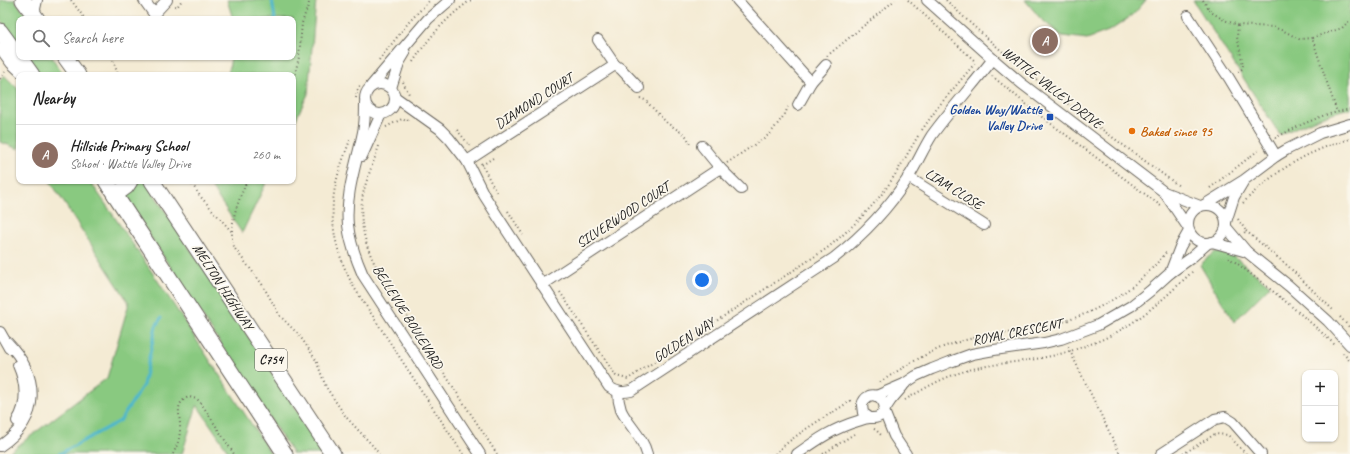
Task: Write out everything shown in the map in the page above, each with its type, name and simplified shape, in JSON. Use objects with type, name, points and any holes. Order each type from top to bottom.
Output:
[{"type":"highway","points":[[23,0],[35,16]]},
{"type":"highway","points":[[0,31],[16,53]]},
{"type":"highway","points":[[21,60],[30,72]]},
{"type":"highway","points":[[60,60],[67,72]]},
{"type":"highway","points":[[66,60],[76,72]]},
{"type":"highway","name":"C754","points":[[108,184],[285,454]]},
{"type":"highway","points":[[115,195],[128,184]]},
{"type":"highway","name":"MELTON HIGHWAY","points":[[154,184],[333,454]]},
{"type":"street","points":[[36,16],[35,9],[37,0]]},
{"type":"street","points":[[144,0],[154,14],[167,0]]},
{"type":"street","points":[[422,117],[400,111],[372,112],[361,103],[368,83],[439,9],[450,0]]},
{"type":"street","points":[[737,0],[811,82]]},
{"type":"street","name":"WATTLE VALLEY DRIVE","points":[[927,0],[993,60],[1054,109],[1164,192],[1202,205]]},
{"type":"street","points":[[1188,16],[1229,78],[1276,156]]},
{"type":"street","points":[[386,112],[395,102],[393,93],[399,63],[415,34]]},
{"type":"street","points":[[598,40],[615,65],[621,69],[637,86]]},
{"type":"street","points":[[0,48],[21,72]]},
{"type":"street","name":"GOLDEN WAY","points":[[618,392],[623,393],[631,391],[834,258],[853,243],[892,201],[931,137],[949,112],[993,60]]},
{"type":"street","name":"DIAMOND COURT","points":[[467,161],[615,65]]},
{"type":"street","points":[[798,105],[811,82],[826,65]]},
{"type":"street","points":[[368,83],[384,84],[449,138],[467,161],[484,195],[542,285],[609,387],[618,392],[618,402],[622,411],[644,444],[646,454]]},
{"type":"street","name":"BELLEVUE BOULEVARD","points":[[361,103],[363,131],[351,184],[348,211],[350,241],[363,275],[480,454]]},
{"type":"street","name":"BELLEVUE BOULEVARD","points":[[351,184],[373,131],[386,112]]},
{"type":"street","points":[[1247,252],[1210,243],[1202,243],[1196,240],[1188,228],[1188,219],[1190,214],[1202,205],[1231,193],[1244,180],[1276,156],[1320,133],[1350,124]]},
{"type":"street","points":[[704,149],[741,189]]},
{"type":"street","name":"SILVERWOOD COURT","points":[[542,285],[720,168]]},
{"type":"street","name":"LIAM CLOSE","points":[[908,177],[984,225]]},
{"type":"street","name":"WATTLE VALLEY DRIVE","points":[[1164,192],[1188,228]]},
{"type":"street","points":[[1210,243],[1221,236],[1226,224],[1231,193]]},
{"type":"street","points":[[1202,205],[1210,205],[1220,210],[1224,216],[1226,224],[1247,252],[1289,286],[1328,321],[1350,345]]},
{"type":"street","name":"ROYAL CRESCENT","points":[[1170,273],[1188,228]]},
{"type":"street","name":"ROYAL CRESCENT","points":[[876,396],[904,384],[916,376],[932,369],[972,354],[1044,343],[1064,338],[1098,325],[1131,306],[1170,273],[1210,243]]},
{"type":"street","points":[[0,332],[25,366],[29,376],[32,394],[29,411],[20,429],[14,436],[0,446]]},
{"type":"street","points":[[0,439],[7,434],[19,418],[24,403],[24,382],[7,342]]},
{"type":"street","name":"ROYAL CRESCENT","points":[[884,410],[890,400],[904,384]]},
{"type":"street","points":[[797,454],[814,442],[842,426],[869,396],[876,396],[883,401],[884,410],[891,433],[906,454]]},
{"type":"street","points":[[862,405],[863,413],[871,422],[891,433]]},
{"type":"street","points":[[842,426],[871,422],[881,416],[884,410]]},
{"type":"street","points":[[1162,454],[1215,419],[1225,417],[1232,422],[1261,454]]},
{"type":"path","points":[[71,0],[83,16]]},
{"type":"path","points":[[295,72],[299,57],[302,23],[310,0]]},
{"type":"path","points":[[375,64],[409,22],[430,0]]},
{"type":"path","points":[[411,64],[443,22],[471,0]]},
{"type":"path","points":[[908,0],[985,70],[1038,114],[1163,208]]},
{"type":"path","points":[[946,0],[1010,58],[1096,125],[1181,188]]},
{"type":"path","points":[[1203,0],[1211,12],[1224,20],[1238,25],[1273,27],[1299,39],[1312,38],[1342,28],[1350,20]]},
{"type":"path","points":[[1229,78],[1242,69],[1243,65],[1237,38],[1238,25]]},
{"type":"path","points":[[1312,38],[1337,112]]},
{"type":"path","points":[[113,60],[117,72]]},
{"type":"path","points":[[551,279],[616,376],[628,379],[826,249],[844,234],[881,195],[895,176],[927,122],[976,62]]},
{"type":"path","points":[[0,79],[6,72],[3,68]]},
{"type":"path","points":[[361,103],[357,91],[368,83]]},
{"type":"path","points":[[637,86],[630,88],[632,93],[645,100],[667,122],[684,134],[698,153],[701,155],[704,149]]},
{"type":"path","points":[[1207,190],[1276,138],[1303,124],[1326,115],[1350,109]]},
{"type":"path","points":[[453,126],[477,155],[499,198]]},
{"type":"path","points":[[373,131],[383,134],[364,191],[361,214],[363,232],[369,251],[375,266],[384,281],[498,454]]},
{"type":"path","points":[[352,135],[336,184],[333,207],[333,226],[337,249],[345,272],[354,289],[463,454]]},
{"type":"path","points":[[1220,181],[1243,204],[1269,178],[1302,157],[1350,139]]},
{"type":"path","points":[[192,184],[200,196],[232,232]]},
{"type":"path","points":[[246,184],[235,213],[232,232],[232,241],[235,249],[262,284],[280,316],[299,335],[316,360],[326,387],[335,402],[346,417],[373,446],[378,454]]},
{"type":"path","points":[[507,210],[523,235]]},
{"type":"path","points":[[1246,231],[1288,266],[1334,312]]},
{"type":"path","points":[[1227,257],[1287,302],[1320,331],[1350,361]]},
{"type":"path","points":[[1340,317],[1350,328]]},
{"type":"path","points":[[1064,338],[1074,362],[1120,454]]},
{"type":"path","points":[[173,454],[179,437],[179,406],[181,401],[188,397],[197,399],[201,403],[234,454]]},
{"type":"path","points":[[871,422],[880,436],[891,433]]},
{"type":"path","points":[[823,454],[858,431]]},
{"type":"path","points":[[1183,454],[1215,434],[1228,435],[1246,454]]},
{"type":"green space","points":[[0,0],[15,0],[27,16],[16,16],[16,42],[0,20]]},
{"type":"green space","points":[[227,0],[316,0],[308,94],[296,119],[296,72],[228,72],[230,60],[296,60],[296,16],[232,16]]},
{"type":"green space","points":[[1025,0],[1146,0],[1133,15],[1111,30],[1087,39],[1062,36],[1040,18]]},
{"type":"green space","points":[[1193,0],[1350,0],[1350,108],[1332,113],[1280,135]]},
{"type":"green space","points":[[29,60],[54,60],[61,72],[38,72]]},
{"type":"green space","points":[[4,75],[16,87],[16,148],[0,142],[0,80]]},
{"type":"green space","points":[[52,184],[92,184],[158,281],[271,454],[230,454],[197,405],[182,454],[7,454],[107,378],[129,303]]},
{"type":"green space","points":[[133,184],[147,184],[326,454],[293,454],[123,195]]},
{"type":"green space","points":[[209,184],[266,184],[242,233]]},
{"type":"green space","points":[[1214,252],[1231,254],[1270,286],[1234,322],[1200,265]]},
{"type":"waterway","points":[[272,0],[275,16]]},
{"type":"waterway","points":[[59,454],[120,421],[143,385],[156,326],[161,318]]},
{"type":"place","name":"Hillside Primary School","points":[[1045,41]]},
{"type":"place","name":"Golden Way/Wattle Valley Drive","points":[[1050,117]]},
{"type":"place","name":"Baked since 95","points":[[1132,131]]}]
